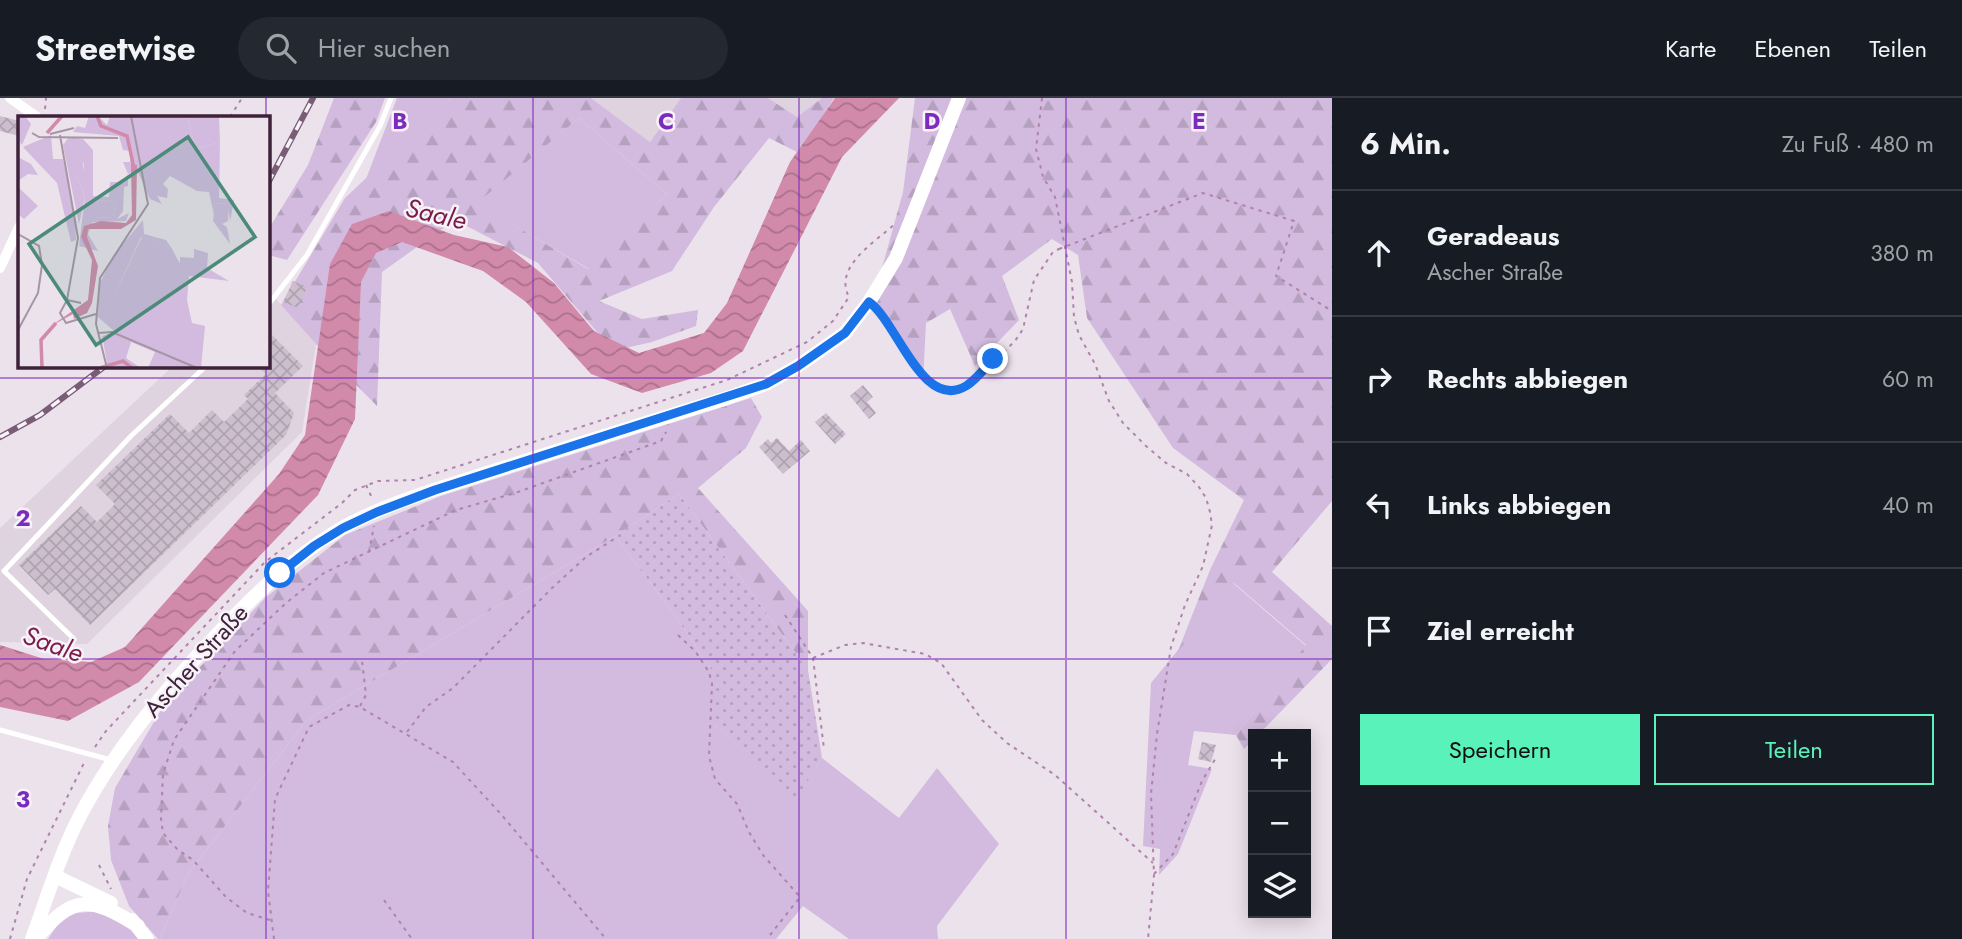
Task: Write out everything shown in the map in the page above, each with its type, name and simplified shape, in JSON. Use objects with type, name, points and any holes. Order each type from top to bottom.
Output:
[{"type":"street","points":[[10,98],[36,116]]},
{"type":"street","name":"Ascher Straße","points":[[34,939],[55,876],[80,817],[113,761],[146,714],[174,681],[280,573],[314,546],[377,512],[435,490],[766,384],[798,366],[845,333],[869,302],[896,258],[959,98]]},
{"type":"street","points":[[0,268],[18,229]]},
{"type":"street","points":[[55,876],[113,904],[138,926],[147,939]]},
{"type":"street","points":[[34,939],[58,915],[72,906],[87,903],[104,907],[138,926]]},
{"type":"lane","points":[[270,302],[307,255],[380,126],[391,98]]},
{"type":"lane","points":[[74,639],[2,573],[131,436],[204,368]]},
{"type":"lane","points":[[2,730],[113,761]]},
{"type":"path","points":[[45,116],[46,98]]},
{"type":"path","points":[[231,116],[242,98]]},
{"type":"path","points":[[1042,98],[1036,149],[1043,177],[1055,197],[1072,282],[1074,317],[1079,335],[1095,364],[1109,401],[1123,423],[1166,463],[1186,474],[1199,486],[1206,498],[1212,525],[1203,566],[1171,647],[1164,687],[1151,794],[1154,875],[1148,939]]},
{"type":"path","points":[[869,302],[880,309],[927,382],[956,390],[968,386],[1015,341],[1023,329],[1034,280],[1053,252],[1203,193],[1294,220],[1276,276],[1332,311]]},
{"type":"path","points":[[10,939],[27,879],[90,754],[106,731],[265,562],[355,490],[366,485],[378,481],[415,480],[727,380],[807,342],[833,321],[849,297],[844,288],[845,276],[852,263],[902,218]]},
{"type":"path","points":[[270,920],[247,913],[226,897],[163,833],[161,818],[163,774],[174,740],[235,651],[286,603],[324,573],[456,510],[515,493],[661,441],[676,414]]},
{"type":"path","points":[[366,485],[377,512],[369,553]]},
{"type":"path","points":[[406,733],[426,707],[453,688],[552,588],[586,557],[614,539]]},
{"type":"path","points":[[785,615],[813,657],[824,749]]},
{"type":"path","points":[[678,635],[695,651],[709,672],[712,684],[712,717],[709,755],[715,779],[737,804],[763,855],[800,897],[767,939]]},
{"type":"path","points":[[813,657],[845,645],[863,643],[925,654],[941,663],[991,727],[1007,743],[1055,775],[1153,863]]},
{"type":"path","points":[[360,707],[366,695],[362,661]]},
{"type":"path","points":[[274,939],[268,891],[275,799],[309,727],[349,705],[360,707],[453,762],[500,813],[606,939]]},
{"type":"path","points":[[1154,875],[1173,854],[1202,781],[1217,756]]},
{"type":"path","points":[[99,865],[111,890],[113,904]]},
{"type":"path","points":[[384,900],[412,939]]},
{"type":"shaded area","points":[[591,98],[681,98],[650,142]]},
{"type":"shaded area","points":[[768,98],[822,98],[797,117]]},
{"type":"shaded area","points":[[270,292],[316,344],[302,432],[87,644],[0,642],[0,528],[171,368],[270,368]]},
{"type":"green space","points":[[334,98],[385,98],[376,122],[287,260],[270,256],[270,227],[308,165]]},
{"type":"green space","points":[[397,98],[451,98],[366,179]]},
{"type":"green space","points":[[451,98],[591,98],[650,142],[681,98],[768,98],[797,117],[822,98],[834,98],[799,153],[769,138],[714,207],[672,271],[599,301],[642,319],[698,310],[696,326],[652,342],[625,348],[597,332],[538,263],[455,220],[382,272],[377,406],[281,305],[345,198]],"holes":[[[579,118],[667,194],[588,269],[477,203]]]},
{"type":"green space","points":[[915,98],[1332,98],[1332,501],[1272,572],[1332,626],[1332,659],[1264,729],[1248,729],[1248,745],[1244,749],[1236,735],[1306,645],[1234,583],[1178,651],[1210,570],[1244,500],[1173,448],[1087,318],[1078,255],[1052,239],[1002,276],[1019,320],[975,366],[950,309],[926,323],[923,381],[871,308],[903,192]]},
{"type":"green space","points":[[579,118],[667,194],[589,269],[476,203]]},
{"type":"green space","points":[[751,398],[762,417],[746,448],[698,488],[808,611],[808,670],[679,494],[615,536],[306,721],[188,874],[160,939],[129,906],[111,860],[108,826],[115,788],[164,705],[265,598],[345,535],[441,496]]},
{"type":"green space","points":[[679,494],[808,670],[822,758],[796,800],[715,725],[715,675],[677,618],[615,536]]},
{"type":"green space","points":[[615,536],[677,618],[715,675],[715,725],[796,799],[822,758],[899,818],[937,768],[999,844],[937,926],[938,939],[849,939],[803,906],[776,939],[160,939],[188,874],[306,721]]},
{"type":"green space","points":[[1233,583],[1306,646],[1236,735],[1194,731],[1188,765],[1212,769],[1178,854],[1159,875],[1160,849],[1143,846],[1151,683]]},
{"type":"green space","points":[[100,911],[156,939],[48,939],[65,914]]},
{"type":"water","points":[[835,98],[899,98],[842,157],[743,351],[711,373],[642,393],[591,374],[526,302],[483,271],[402,242],[376,253],[361,282],[355,419],[318,495],[139,682],[68,721],[0,707],[0,645],[44,659],[91,662],[125,647],[279,474],[305,435],[330,264],[352,224],[389,211],[454,235],[508,247],[554,283],[594,331],[639,353],[704,333],[727,303],[790,162]]},
{"type":"building","points":[[0,116],[18,121],[18,136],[0,131]]},
{"type":"building","points":[[293,281],[307,287],[298,308],[283,302]]},
{"type":"building","points":[[270,333],[303,366],[275,393],[294,413],[286,435],[90,625],[55,589],[48,595],[19,565],[81,506],[97,522],[115,504],[96,485],[170,414],[189,433],[212,410],[224,422],[248,399],[244,395],[266,374],[259,368],[270,368]]},
{"type":"building","points":[[863,385],[873,397],[867,402],[876,413],[869,419],[850,396]]},
{"type":"building","points":[[826,413],[846,434],[835,444],[815,422]]},
{"type":"building","points":[[777,438],[789,451],[801,440],[810,451],[783,474],[759,447],[768,439],[771,443]]},
{"type":"building","points":[[1202,742],[1216,745],[1211,762],[1198,759]]},
{"type":"railway","points":[[270,179],[313,98]]},
{"type":"railway","points":[[0,437],[40,415],[102,368]]},
{"type":"route","points":[[280,573],[314,546],[377,512],[435,490],[766,384],[798,366],[845,333],[869,302],[880,309],[927,382],[935,386],[956,390],[968,386],[993,359]]},
{"type":"water label","name":"Saale","points":[[436,214]]},
{"type":"water label","name":"Saale","points":[[53,644]]}]
